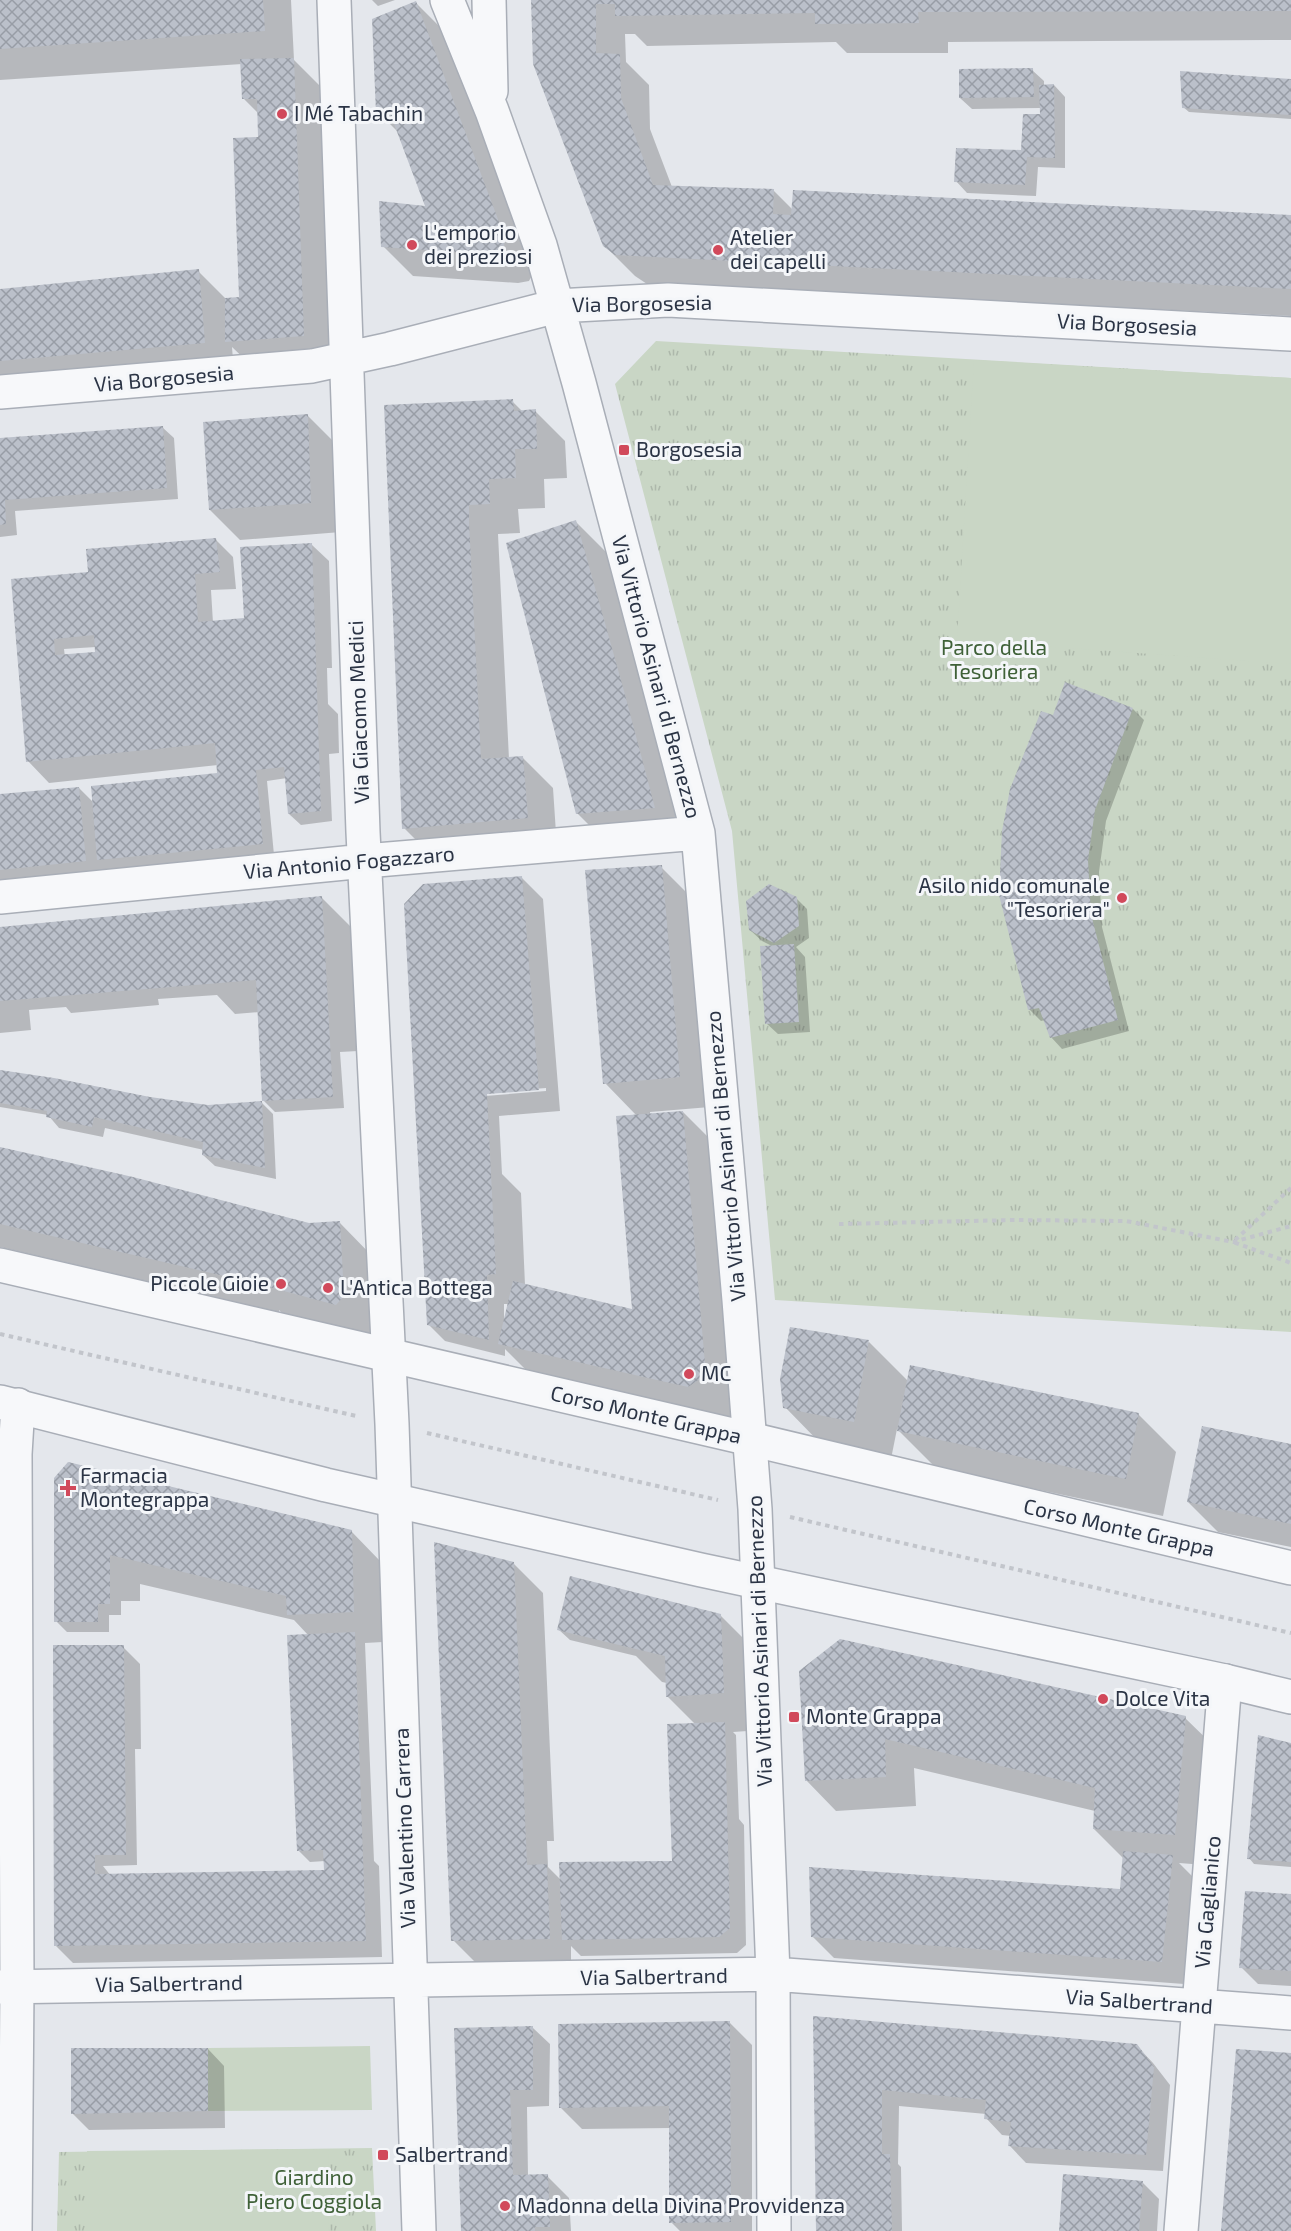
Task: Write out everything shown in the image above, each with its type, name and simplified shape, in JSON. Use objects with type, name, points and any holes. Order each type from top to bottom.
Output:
[{"type":"street","name":"Via Giacomo Medici","points":[[334,0],[365,861],[392,1424]]},
{"type":"street","name":"Via Vittorio Asinari di Bernezzo","points":[[447,0],[492,111],[540,245],[579,382],[698,833],[755,1509],[773,1974],[774,2231]]},
{"type":"street","name":"Via Vittorio Asinari di Bernezzo","points":[[489,0],[492,111]]},
{"type":"street","name":"Via Borgosesia","points":[[0,392],[312,366],[557,306],[668,300],[1291,334]]},
{"type":"street","name":"Via Antonio Fogazzaro","points":[[0,897],[365,861],[698,833]]},
{"type":"street","name":"Corso Monte Grappa","points":[[0,1265],[750,1439],[1291,1568]]},
{"type":"street","points":[[15,2231],[8,1987],[15,1454],[9,1403],[395,1500],[758,1583],[1226,1681],[1291,1697]]},
{"type":"street","name":"Via Valentino Carrera","points":[[392,1424],[419,2231]]},
{"type":"street","name":"Via Gaglianico","points":[[1181,2231],[1226,1681]]},
{"type":"street","name":"Via Salbertrand","points":[[8,1987],[410,1982],[773,1974],[1291,2013]]},
{"type":"path","points":[[1233,1242],[1291,1188]]},
{"type":"path","points":[[838,1224],[1013,1220],[1126,1221],[1233,1242],[1291,1263]]},
{"type":"path","points":[[1233,1242],[1291,1226]]},
{"type":"path","points":[[0,1334],[1291,1633]]},
{"type":"green space","name":"Parco della Tesoriera","points":[[656,341],[1291,378],[1291,1332],[775,1300],[732,831],[615,384]]},
{"type":"green space","points":[[974,360],[1291,378],[1291,664],[957,640]]},
{"type":"green space","points":[[370,2046],[372,2110],[208,2111],[208,2048]]},
{"type":"green space","name":"Giardino Piero Coggiola","points":[[372,2148],[376,2231],[57,2231],[59,2152]]},
{"type":"green space","name":"Giardino Piero Coggiola","points":[[328,2149],[329,2231],[87,2231],[87,2151]]},
{"type":"building","points":[[0,0],[263,0],[265,31],[0,49]]},
{"type":"building","points":[[531,0],[1291,0],[1291,11],[918,12],[919,23],[815,24],[815,13],[615,16],[615,4],[596,4],[596,53],[620,54],[621,98],[653,185],[774,189],[773,214],[791,215],[793,190],[1291,215],[1291,289],[615,255],[603,246],[533,64]]},
{"type":"building","points":[[416,1],[505,238],[504,246],[498,252],[487,254],[381,247],[379,201],[425,206],[388,108],[376,113],[372,19]]},
{"type":"building","points":[[294,58],[304,336],[225,342],[225,298],[239,297],[233,138],[258,137],[257,99],[242,99],[240,59]]},
{"type":"building","points":[[1033,68],[1034,97],[959,98],[959,69]]},
{"type":"building","points":[[1180,71],[1291,79],[1291,115],[1182,108]]},
{"type":"building","points":[[1054,84],[1055,158],[1027,157],[1025,185],[954,182],[956,148],[1021,150],[1023,114],[1040,114],[1039,85]]},
{"type":"building","points":[[199,269],[205,343],[0,361],[0,289]]},
{"type":"building","points":[[513,399],[514,411],[536,409],[537,449],[515,449],[516,478],[489,479],[490,504],[469,505],[469,522],[481,759],[523,756],[528,818],[402,829],[384,405]]},
{"type":"building","points":[[308,414],[311,503],[209,510],[203,422]]},
{"type":"building","points":[[163,426],[167,488],[5,500],[6,524],[0,525],[0,438]]},
{"type":"building","points":[[576,520],[655,808],[576,814],[506,543]]},
{"type":"building","points":[[216,538],[220,572],[195,574],[198,622],[244,618],[240,547],[312,543],[321,811],[288,814],[284,767],[256,770],[263,844],[97,860],[91,786],[217,773],[215,743],[26,762],[11,579],[88,572],[86,549]],"holes":[[[94,635],[95,652],[55,655],[54,639]]]},
{"type":"building","points":[[1065,682],[1133,708],[1095,810],[1088,860],[1091,914],[1118,1020],[1050,1038],[1039,1008],[1028,1010],[999,895],[1002,831],[1010,789],[1041,711],[1053,715]]},
{"type":"building","points":[[79,787],[86,861],[0,870],[0,794]]},
{"type":"building","points":[[662,865],[680,1077],[603,1084],[585,870]]},
{"type":"building","points":[[522,876],[539,1090],[487,1094],[496,1274],[487,1275],[489,1340],[427,1325],[404,904],[423,884]]},
{"type":"building","points":[[769,884],[797,897],[799,926],[774,943],[749,930],[746,901]]},
{"type":"building","points":[[322,896],[333,1097],[262,1101],[256,980],[0,1001],[0,927]]},
{"type":"building","points":[[794,944],[799,1022],[765,1024],[760,946]]},
{"type":"building","points":[[0,1070],[208,1105],[262,1101],[265,1168],[202,1155],[203,1142],[94,1117],[92,1127],[46,1117],[47,1111],[0,1103]]},
{"type":"building","points":[[683,1111],[706,1375],[688,1387],[498,1344],[513,1281],[632,1309],[616,1116]]},
{"type":"building","points":[[0,1147],[133,1177],[309,1223],[340,1221],[344,1296],[336,1305],[250,1282],[0,1224]]},
{"type":"building","points":[[790,1327],[869,1340],[854,1422],[783,1408],[780,1379]]},
{"type":"building","points":[[910,1365],[1139,1413],[1126,1479],[897,1431]]},
{"type":"building","points":[[1202,1426],[1291,1444],[1291,1524],[1187,1502]]},
{"type":"building","points":[[68,1462],[352,1530],[354,1612],[287,1615],[286,1596],[110,1555],[110,1604],[98,1604],[98,1622],[54,1622],[54,1478]]},
{"type":"building","points":[[434,1542],[514,1562],[527,1865],[547,1864],[550,1939],[451,1941]]},
{"type":"building","points":[[570,1576],[721,1614],[724,1693],[666,1697],[665,1656],[557,1630]]},
{"type":"building","points":[[355,1632],[366,1941],[54,1946],[53,1645],[124,1645],[126,1855],[95,1855],[95,1874],[324,1870],[323,1850],[297,1851],[287,1635]]},
{"type":"building","points":[[840,1639],[1186,1716],[1175,1835],[1093,1829],[1095,1788],[885,1739],[886,1777],[805,1781],[799,1671]]},
{"type":"building","points":[[725,1722],[730,1928],[719,1937],[562,1940],[559,1862],[672,1861],[667,1724]]},
{"type":"building","points":[[1258,1735],[1291,1743],[1291,1862],[1247,1859]]},
{"type":"building","points":[[1123,1851],[1173,1855],[1162,1962],[811,1937],[809,1867],[1120,1889]]},
{"type":"building","points":[[1245,1891],[1291,1894],[1291,1971],[1239,1968]]},
{"type":"building","points":[[813,2016],[1137,2044],[1154,2067],[1146,2155],[1008,2146],[1011,2122],[984,2119],[986,2100],[882,2090],[882,2154],[890,2154],[892,2231],[816,2231]]},
{"type":"building","points":[[730,2021],[731,2222],[669,2223],[669,2106],[559,2108],[558,2024]]},
{"type":"building","points":[[533,2026],[533,2090],[510,2090],[513,2175],[548,2174],[550,2227],[535,2227],[535,2231],[461,2231],[454,2028]]},
{"type":"building","points":[[71,2048],[208,2048],[208,2111],[71,2114]]},
{"type":"building","points":[[1236,2049],[1291,2053],[1291,2231],[1221,2231]]},
{"type":"building","points":[[1063,2174],[1143,2181],[1139,2231],[1059,2231]]},
{"type":"place","name":"I Mé Tabachin","points":[[282,114]]},
{"type":"place","name":"L'emporio dei preziosi","points":[[412,245]]},
{"type":"place","name":"Atelier dei capelli","points":[[718,250]]},
{"type":"place","name":"Borgosesia","points":[[624,450]]},
{"type":"place","name":"Asilo nido comunale \"Tesoriera\"","points":[[1122,898]]},
{"type":"place","name":"Piccole Gioie","points":[[281,1284]]},
{"type":"place","name":"L'Antica Bottega","points":[[328,1288]]},
{"type":"place","name":"MC","points":[[689,1374]]},
{"type":"place","name":"Farmacia Montegrappa","points":[[68,1488]]},
{"type":"place","name":"Dolce Vita","points":[[1103,1699]]},
{"type":"place","name":"Monte Grappa","points":[[794,1717]]},
{"type":"place","name":"Salbertrand","points":[[383,2155]]},
{"type":"place","name":"Madonna della Divina Provvidenza","points":[[505,2206]]}]
